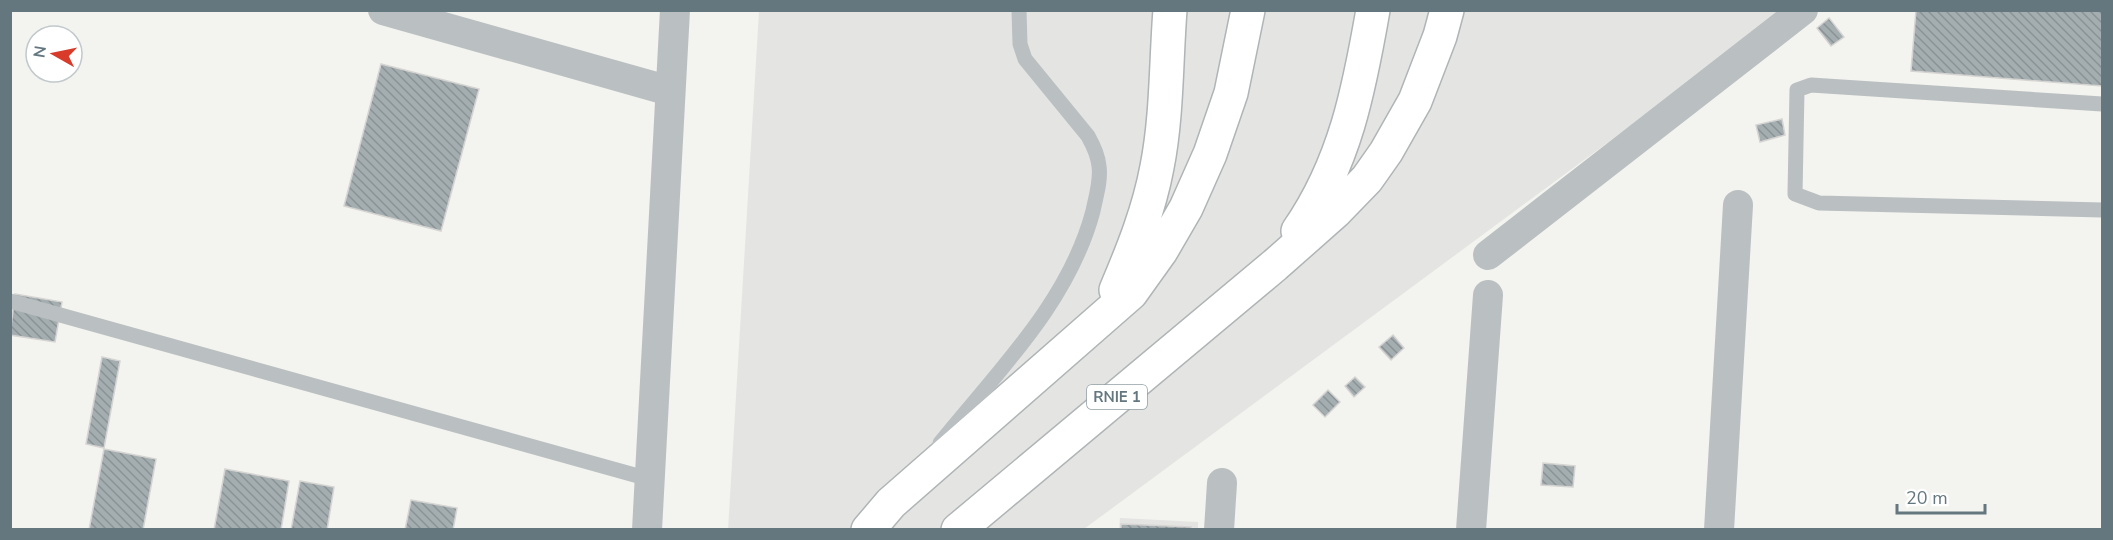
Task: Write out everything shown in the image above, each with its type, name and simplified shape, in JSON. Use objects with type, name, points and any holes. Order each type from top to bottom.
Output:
[{"type":"highway","points":[[1104,316],[1134,248],[1158,167],[1170,10]]},
{"type":"highway","points":[[868,530],[891,503],[1131,293],[1161,251],[1186,208],[1210,154],[1231,93],[1248,10]]},
{"type":"highway","name":"RNIE 1","points":[[1275,265],[1316,206],[1339,157],[1358,92],[1374,10]]},
{"type":"highway","name":"RNIE 1","points":[[958,530],[1275,265],[1335,212],[1367,179],[1386,152],[1415,101],[1440,36],[1447,10]]},
{"type":"street","points":[[383,10],[670,91]]},
{"type":"street","points":[[647,530],[675,10]]},
{"type":"street","points":[[1488,255],[1803,10]]},
{"type":"street","points":[[1719,530],[1738,205]]},
{"type":"street","points":[[1471,530],[1488,295]]},
{"type":"street","points":[[1219,530],[1222,483]]},
{"type":"lane","points":[[891,503],[1043,315],[1067,278],[1091,215],[1099,181],[1099,166],[1095,150],[1088,136],[1025,59],[1020,44],[1020,10]]},
{"type":"lane","points":[[2103,104],[1811,84],[1797,90],[1795,194],[1819,203],[2103,210]]},
{"type":"lane","points":[[10,301],[649,479]]},
{"type":"shaded area","points":[[759,11],[1786,11],[1084,529],[728,530]]},
{"type":"shaded area","points":[[1120,518],[1198,522],[1198,529],[1119,530]]},
{"type":"building","points":[[1916,10],[2102,10],[2102,86],[1911,71]]},
{"type":"building","points":[[1829,18],[1844,37],[1831,46],[1817,28]]},
{"type":"building","points":[[381,64],[479,89],[441,231],[344,206]]},
{"type":"building","points":[[1782,119],[1785,135],[1760,142],[1756,125]]},
{"type":"building","points":[[15,294],[62,302],[55,342],[10,335]]},
{"type":"building","points":[[1393,335],[1404,348],[1391,360],[1379,347]]},
{"type":"building","points":[[102,357],[120,361],[104,448],[86,444]]},
{"type":"building","points":[[1355,377],[1365,387],[1354,397],[1345,386]]},
{"type":"building","points":[[1328,390],[1340,402],[1325,417],[1313,405]]},
{"type":"building","points":[[104,449],[156,459],[143,530],[89,530]]},
{"type":"building","points":[[1543,463],[1575,466],[1573,487],[1541,485]]},
{"type":"building","points":[[225,469],[289,481],[281,530],[214,530]]},
{"type":"building","points":[[300,481],[334,487],[327,530],[291,530]]},
{"type":"building","points":[[411,500],[457,508],[453,530],[405,530]]},
{"type":"building","points":[[1121,524],[1191,527],[1191,530],[1121,530]]}]
